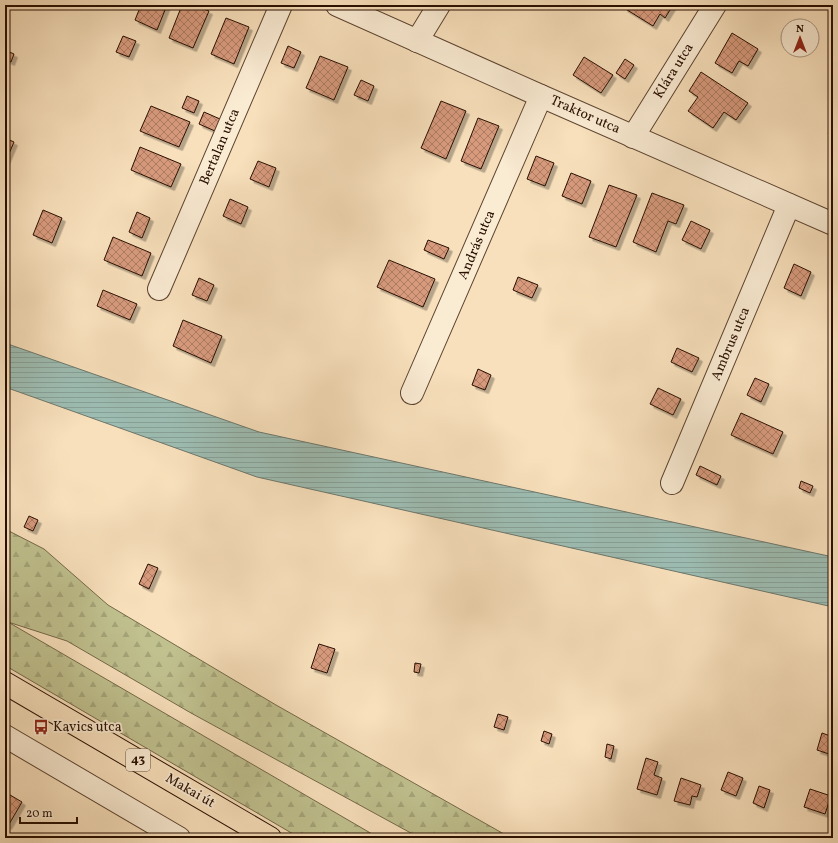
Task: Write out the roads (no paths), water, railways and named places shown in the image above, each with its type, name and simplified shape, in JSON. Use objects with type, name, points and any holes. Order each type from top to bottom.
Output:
[{"type":"main road","name":"Makai út","points":[[5,683],[270,838]]},
{"type":"street","name":"Bertalan utca","points":[[159,290],[281,5]]},
{"type":"street","name":"Traktor utca","points":[[337,5],[833,224]]},
{"type":"street","points":[[416,41],[439,5]]},
{"type":"street","name":"Klára utca","points":[[633,137],[715,5]]},
{"type":"street","name":"András utca","points":[[412,393],[541,96]]},
{"type":"street","name":"Ambrus utca","points":[[672,483],[789,205]]},
{"type":"street","points":[[5,736],[179,838]]},
{"type":"water","points":[[5,343],[259,432],[833,557],[833,607],[257,477],[5,387]]},
{"type":"place","name":"Kavics utca","points":[[41,727]]}]
